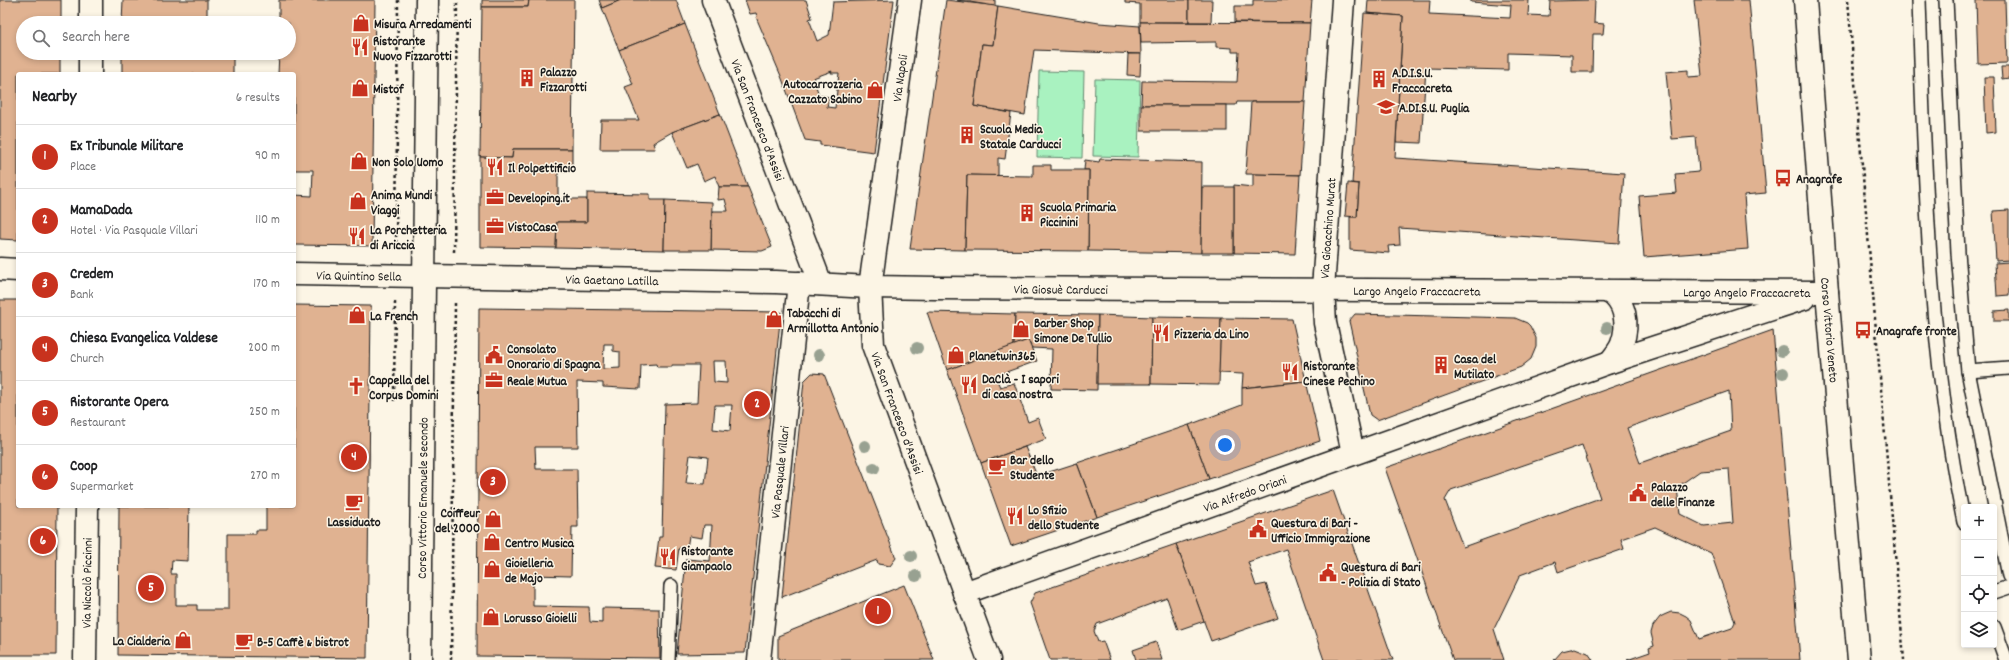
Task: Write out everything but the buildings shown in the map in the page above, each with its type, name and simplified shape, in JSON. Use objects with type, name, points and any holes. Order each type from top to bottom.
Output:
[{"type":"street","points":[[90,16],[91,0]]},
{"type":"street","name":"Corso Vittorio Emanuele Secondo","points":[[420,660],[428,0]]},
{"type":"street","name":"Via San Francesco d'Assisi","points":[[713,0],[821,284]]},
{"type":"street","name":"Via Napoli","points":[[888,155],[910,0]]},
{"type":"street","name":"Via Gioacchino Murat","points":[[1343,0],[1323,289],[1325,323],[1353,454]]},
{"type":"street","name":"Corso Vittorio Veneto","points":[[1805,0],[1827,292],[1859,660]]},
{"type":"street","points":[[90,60],[90,72]]},
{"type":"street","name":"Via San Francesco d'Assisi","points":[[888,155],[870,287],[873,344],[989,660]]},
{"type":"street","points":[[0,269],[16,270]]},
{"type":"street","name":"Via Quintino Sella","points":[[296,274],[424,276]]},
{"type":"street","name":"Via Gaetano Latilla","points":[[424,276],[799,283]]},
{"type":"street","name":"Via Giosuè Carducci","points":[[799,283],[870,287],[1323,289]]},
{"type":"street","name":"Via Pasquale Villari","points":[[759,660],[799,283]]},
{"type":"street","name":"Largo Angelo Fraccacreta","points":[[1323,289],[1827,292]]},
{"type":"street","points":[[1607,291],[1616,296],[1623,306],[1625,324],[1622,345],[1610,362]]},
{"type":"street","name":"Largo Angelo Fraccacreta","points":[[1526,393],[1610,362],[1776,306],[1827,292]]},
{"type":"street","name":"Via Alfredo Oriani","points":[[964,592],[1526,393]]},
{"type":"street","name":"Via Niccolò Piccinni","points":[[86,660],[87,508]]},
{"type":"lane","points":[[1919,0],[1925,179],[1935,333],[1946,422],[1961,505]]},
{"type":"lane","points":[[1946,0],[1958,253],[1968,371],[2009,576]]},
{"type":"lane","points":[[1968,371],[2009,368]]},
{"type":"lane","points":[[668,660],[671,586]]},
{"type":"lane","points":[[1997,591],[2009,587]]},
{"type":"lane","points":[[1997,635],[2006,660]]},
{"type":"path","points":[[451,660],[457,0]]},
{"type":"path","points":[[1848,0],[1904,660]]},
{"type":"green space","points":[[1039,71],[1084,72],[1082,158],[1037,157]]},
{"type":"green space","points":[[1095,79],[1140,80],[1138,157],[1093,156]]},
{"type":"place","name":"Misura Arredamenti","points":[[361,23]]},
{"type":"place","name":"Ristorante Nuovo Fizzarotti","points":[[360,47]]},
{"type":"place","name":"Palazzo Fizzarotti","points":[[527,78]]},
{"type":"place","name":"A.D.I.S.U. Fraccacreta","points":[[1379,79]]},
{"type":"place","name":"Mistof","points":[[360,88]]},
{"type":"place","name":"Autocarrozzeria Cazzato Sabino","points":[[875,90]]},
{"type":"place","name":"A.DI.S.U. Puglia","points":[[1386,107]]},
{"type":"place","name":"Scuola Media Statale Carducci","points":[[967,135]]},
{"type":"place","name":"Non Solo Uomo","points":[[359,161]]},
{"type":"place","name":"Il Polpettificio","points":[[495,167]]},
{"type":"place","name":"Anagrafe","points":[[1783,178]]},
{"type":"place","name":"Developing.it","points":[[495,197]]},
{"type":"place","name":"Anima Mundi Viaggi","points":[[358,201]]},
{"type":"place","name":"Scuola Primaria Piccinini","points":[[1027,213]]},
{"type":"place","name":"VistoCasa","points":[[495,226]]},
{"type":"place","name":"La Porchetteria di Ariccia","points":[[357,236]]},
{"type":"place","name":"La French","points":[[357,315]]},
{"type":"place","name":"Tabacchi di Armillotta Antonio","points":[[774,319]]},
{"type":"place","name":"Barber Shop Simone De Tullio","points":[[1021,329]]},
{"type":"place","name":"Anagrafe fronte","points":[[1863,330]]},
{"type":"place","name":"Pizzeria da Lino","points":[[1161,333]]},
{"type":"place","name":"Consolato Onorario di Spagna","points":[[494,355]]},
{"type":"place","name":"Planetwin365","points":[[956,355]]},
{"type":"place","name":"Casa del Mutilato","points":[[1441,365]]},
{"type":"place","name":"Ristorante Cinese Pechino","points":[[1290,372]]},
{"type":"place","name":"Reale Mutua","points":[[494,380]]},
{"type":"place","name":"DaClà - I sapori di casa nostra","points":[[969,385]]},
{"type":"place","name":"Cappella del Corpus Domini","points":[[356,386]]},
{"type":"place","name":"MamaDada","points":[[757,404]]},
{"type":"place","name":"Chiesa Evangelica Valdese","points":[[354,457]]},
{"type":"place","name":"Bar dello Studente","points":[[997,466]]},
{"type":"place","name":"Credem","points":[[493,482]]},
{"type":"place","name":"Palazzo delle Finanze","points":[[1638,493]]},
{"type":"place","name":"Lassiduato","points":[[354,502]]},
{"type":"place","name":"Lo Sfizio dello Studente","points":[[1015,516]]},
{"type":"place","name":"Coiffeur del 2000","points":[[493,519]]},
{"type":"place","name":"Questura di Bari - Ufficio Immigrazione","points":[[1258,529]]},
{"type":"place","name":"Coop","points":[[43,541]]},
{"type":"place","name":"Centro Musica","points":[[492,542]]},
{"type":"place","name":"Ristorante Giampaolo","points":[[668,557]]},
{"type":"place","name":"Gioielleria de Majo","points":[[492,569]]},
{"type":"place","name":"Questura di Bari - Polizia di Stato","points":[[1328,573]]},
{"type":"place","name":"Ristorante Opera","points":[[151,588]]},
{"type":"place","name":"Ex Tribunale Militare","points":[[878,611]]},
{"type":"place","name":"Lorusso Gioielli","points":[[491,617]]},
{"type":"place","name":"La Cialderia","points":[[183,640]]},
{"type":"place","name":"B-5 Caffè & bistrot","points":[[244,641]]}]
